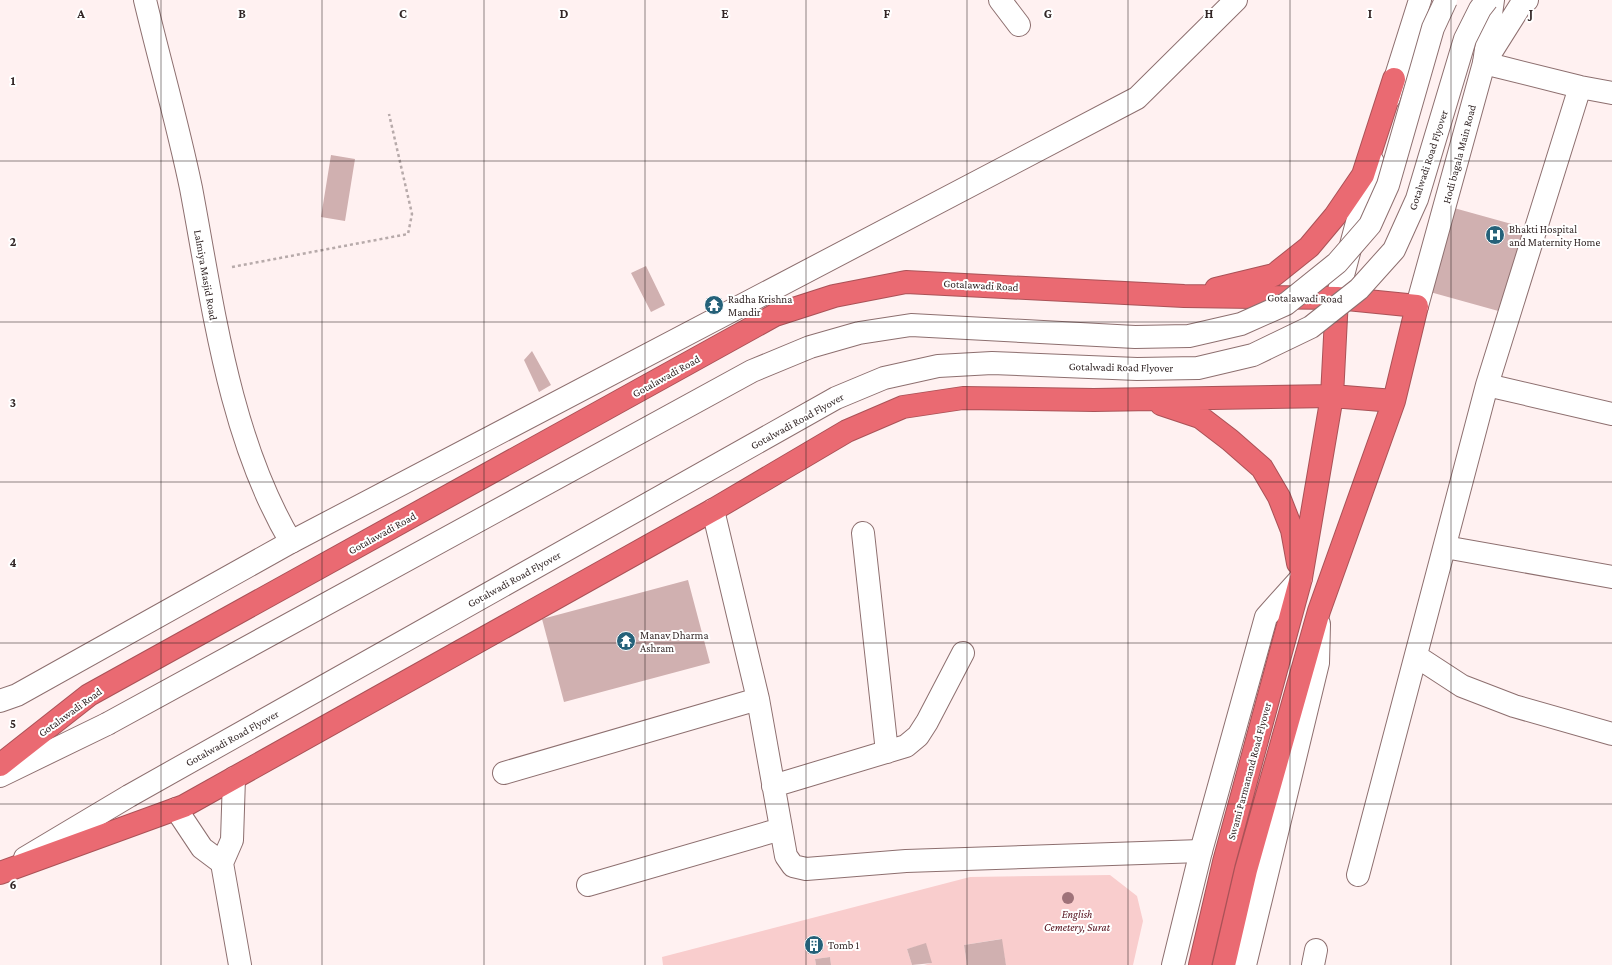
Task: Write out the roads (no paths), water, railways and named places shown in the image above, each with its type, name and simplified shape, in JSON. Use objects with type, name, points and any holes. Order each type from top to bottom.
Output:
[{"type":"highway","points":[[1184,296],[1274,275],[1308,247],[1335,216],[1363,175],[1394,79]]},
{"type":"highway","name":"Gotalawadi Road","points":[[0,765],[89,695],[776,315],[834,296],[906,282],[1184,296],[1337,298],[1417,306]]},
{"type":"highway","name":"Swami Parmanand Road Flyover","points":[[1200,965],[1224,862],[1301,578],[1332,396],[1337,298]]},
{"type":"highway","name":"Swami Parmanand Road Flyover","points":[[1224,965],[1246,870],[1319,611],[1394,401],[1417,306]]},
{"type":"highway","points":[[0,873],[176,810],[713,510],[847,431],[903,407],[963,398],[1094,400],[1332,396],[1394,401]]},
{"type":"highway","points":[[1094,400],[1159,404],[1200,417],[1230,440],[1262,468],[1279,496],[1292,530],[1301,578]]},
{"type":"street","name":"Lalmiya Masjid Road","points":[[145,0],[190,186],[218,342],[244,433],[273,510],[291,542]]},
{"type":"street","points":[[1000,0],[1019,25]]},
{"type":"street","points":[[0,700],[17,695],[291,542],[1137,98],[1236,0]]},
{"type":"street","points":[[1337,298],[1394,79],[1420,0]]},
{"type":"street","points":[[0,776],[107,724],[752,371],[810,347],[859,333],[911,325],[1135,337],[1189,336],[1241,324],[1286,304],[1337,263],[1370,225],[1388,185],[1433,28],[1446,0]]},
{"type":"street","name":"Gotalwadi Road Flyover","points":[[0,873],[129,796],[836,398],[884,378],[938,366],[992,364],[1137,370],[1198,368],[1253,355],[1311,327],[1359,290],[1394,250],[1417,199],[1465,39],[1480,9],[1487,0]]},
{"type":"street","name":"Hodi bagala Main Road","points":[[1417,306],[1484,63],[1493,0]]},
{"type":"street","points":[[1526,0],[1522,3],[1484,63],[1580,87],[1612,92]]},
{"type":"street","points":[[1358,875],[1487,385],[1580,87]]},
{"type":"street","points":[[1487,385],[1612,414]]},
{"type":"street","points":[[713,510],[758,699],[786,856],[793,866],[806,869],[906,861],[1200,852]]},
{"type":"street","points":[[863,533],[887,752]]},
{"type":"street","points":[[1445,546],[1612,577]]},
{"type":"street","points":[[1172,965],[1200,852],[1266,617],[1301,578]]},
{"type":"street","points":[[1245,965],[1318,663],[1319,611]]},
{"type":"street","points":[[773,786],[906,746],[918,736],[963,653]]},
{"type":"street","points":[[1416,656],[1462,686],[1514,706],[1612,734]]},
{"type":"street","points":[[504,774],[758,699]]},
{"type":"street","points":[[234,778],[232,840],[222,862],[240,965]]},
{"type":"street","points":[[176,810],[202,848],[222,862]]},
{"type":"street","points":[[588,885],[781,829]]},
{"type":"place","name":"Bhakti Hospital and Maternity Home","points":[[1495,235]]},
{"type":"place","name":"Radha Krishna Mandir","points":[[714,305]]},
{"type":"place","name":"Manav Dharma Ashram","points":[[626,641]]},
{"type":"place","name":"Tomb 1","points":[[814,945]]},
{"type":"park label","name":"English Cemetery, Surat","points":[[1077,920]]}]
